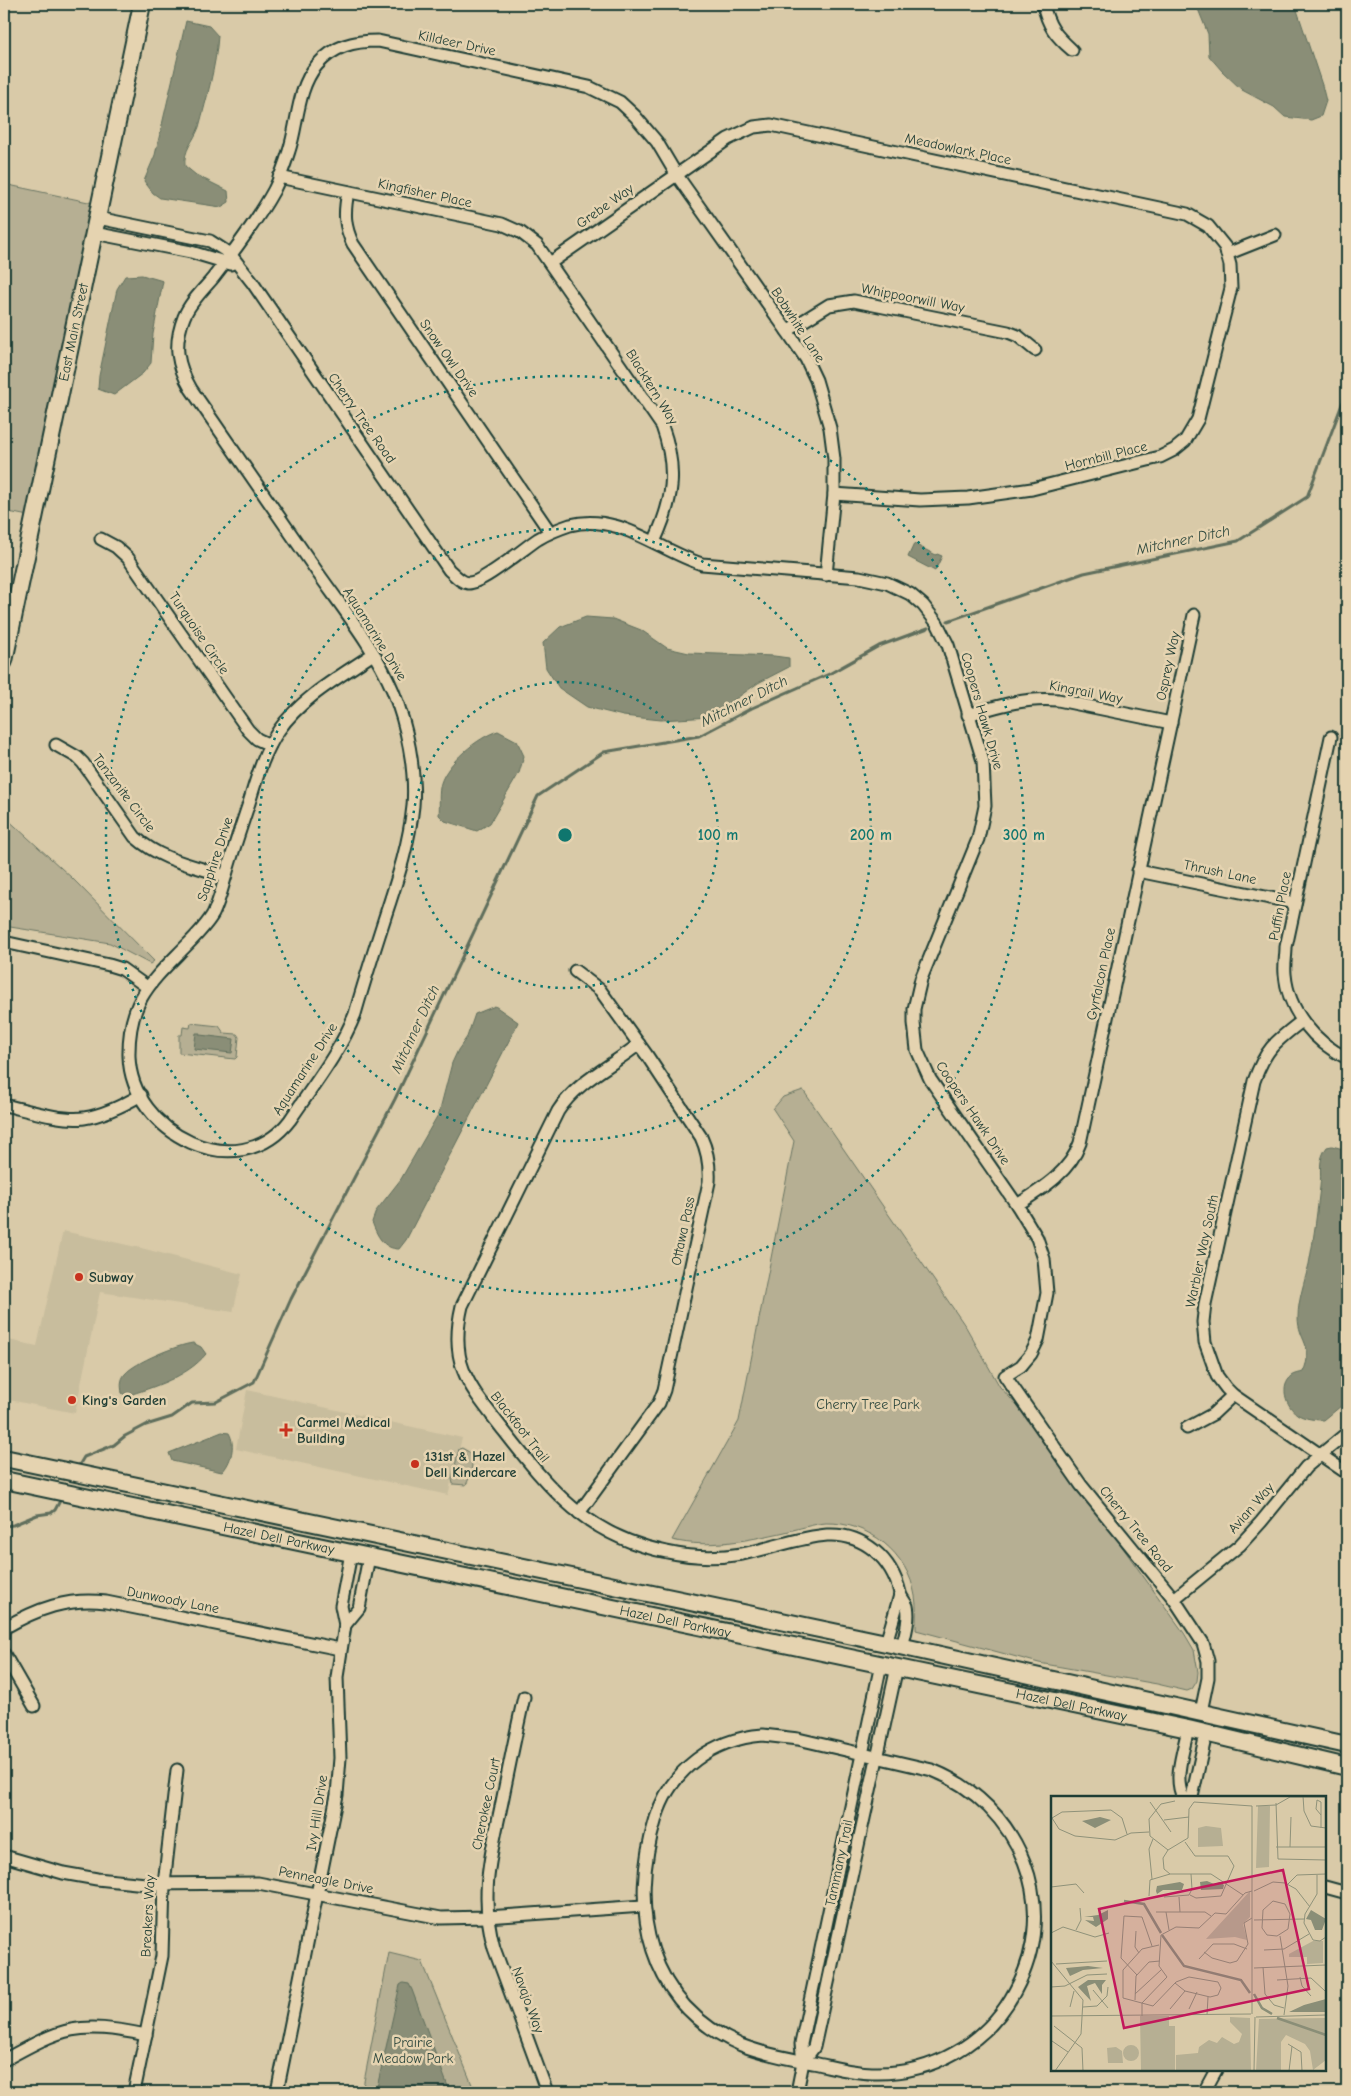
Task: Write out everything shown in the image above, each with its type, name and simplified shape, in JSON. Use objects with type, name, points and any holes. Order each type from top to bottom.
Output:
[{"type":"main road","name":"East Main Street","points":[[4,661],[142,4]]},
{"type":"main road","name":"Hazel Dell Parkway","points":[[4,1458],[886,1643],[1347,1745]]},
{"type":"main road","name":"Hazel Dell Parkway","points":[[4,1480],[1188,1729],[1347,1767]]},
{"type":"street","points":[[1043,4],[1046,18],[1052,30],[1072,50]]},
{"type":"street","name":"Killdeer Drive","points":[[228,257],[256,220],[279,177],[289,151],[307,81],[316,66],[338,48],[363,41],[378,41],[564,80],[604,93],[620,102],[635,116],[657,142],[676,174]]},
{"type":"street","name":"Meadowlark Place","points":[[676,174],[742,132],[754,127],[771,125],[785,127],[1188,214],[1208,226],[1227,254]]},
{"type":"street","name":"Grebe Way","points":[[550,263],[676,174]]},
{"type":"street","name":"Bobwhite Lane","points":[[676,174],[806,359],[823,401],[830,428],[834,459],[834,494],[826,575]]},
{"type":"street","name":"Kingfisher Place","points":[[279,177],[502,224],[520,232],[537,245],[550,263]]},
{"type":"street","name":"Snow Owl Drive","points":[[348,192],[344,212],[352,244],[550,532]]},
{"type":"street","name":"Cherry Tree Road","points":[[96,226],[210,241],[228,257],[252,282],[449,570],[467,583]]},
{"type":"street","points":[[1227,254],[1275,235]]},
{"type":"street","name":"Hornbill Place","points":[[834,494],[920,500],[968,498],[1032,489],[1167,454],[1186,441],[1202,411],[1231,288],[1230,265],[1227,254]]},
{"type":"street","name":"Aquamarine Drive","points":[[141,1095],[166,1127],[177,1136],[213,1150],[227,1151],[256,1147],[283,1130],[348,1032],[401,867],[413,805],[411,771],[403,722],[393,692],[373,654],[191,390],[182,373],[177,348],[184,317],[191,303],[228,257]]},
{"type":"street","name":"Blacktern Way","points":[[550,263],[662,426],[671,456],[672,486],[665,518],[654,542]]},
{"type":"street","name":"Whippoorwill Way","points":[[787,331],[829,305],[854,301],[1008,332],[1018,336],[1035,350]]},
{"type":"street","name":"Coopers Hawk Drive","points":[[467,583],[482,578],[550,532],[570,525],[597,523],[615,526],[702,564],[859,577],[887,583],[910,594],[923,605],[938,623],[948,645],[983,761],[985,806],[978,839],[921,979],[914,1009],[915,1036],[919,1055],[930,1079],[1017,1205],[1037,1238],[1047,1274],[1047,1293],[1038,1340],[1031,1354],[1021,1366],[1005,1376]]},
{"type":"street","name":"Turquoise Circle","points":[[101,539],[116,547],[128,558],[248,730],[257,740],[270,746]]},
{"type":"street","name":"Osprey Way","points":[[1171,724],[1194,615]]},
{"type":"street","name":"Sapphire Drive","points":[[141,1095],[133,1078],[130,1055],[135,1013],[147,987],[206,925],[218,902],[261,765],[270,746],[280,728],[304,703],[373,654]]},
{"type":"street","name":"Kingrail Way","points":[[968,715],[1020,700],[1039,698],[1058,700],[1171,724]]},
{"type":"street","name":"Gyrfalcon Place","points":[[1017,1205],[1061,1173],[1077,1154],[1087,1118],[1138,871],[1171,724]]},
{"type":"street","name":"Puffin Place","points":[[1331,737],[1286,947],[1285,974],[1289,996],[1302,1021],[1319,1041],[1334,1052],[1347,1058]]},
{"type":"street","name":"Tanzanite Circle","points":[[56,745],[83,762],[135,837],[143,844],[160,856],[225,876]]},
{"type":"street","name":"Thrush Lane","points":[[1138,871],[1295,903]]},
{"type":"street","points":[[4,942],[122,969],[147,987]]},
{"type":"street","name":"Ottawa Pass","points":[[575,971],[591,981],[600,990],[639,1044],[702,1138],[707,1149],[710,1164],[709,1182],[664,1390],[659,1403],[579,1513]]},
{"type":"street","name":"Warbler Way South","points":[[1302,1021],[1278,1038],[1269,1048],[1254,1081],[1206,1304],[1203,1322],[1204,1342],[1217,1376],[1233,1395],[1347,1473]]},
{"type":"street","name":"Blackfoot Trail","points":[[639,1044],[566,1098],[469,1290],[458,1321],[458,1352],[468,1384],[539,1476],[556,1494],[579,1513],[605,1530],[634,1542],[666,1552],[721,1556],[739,1554],[827,1535],[853,1539],[870,1547],[885,1560],[896,1578],[900,1595],[908,1609],[906,1632],[902,1647]]},
{"type":"street","points":[[4,1105],[71,1118],[83,1118],[109,1111],[141,1095]]},
{"type":"street","name":"Cherry Tree Road","points":[[1005,1376],[1081,1485],[1174,1600],[1203,1643],[1208,1661],[1208,1678],[1201,1712]]},
{"type":"street","points":[[1187,1428],[1213,1414],[1233,1395]]},
{"type":"street","name":"Avian Way","points":[[1174,1600],[1240,1545],[1306,1467],[1347,1432]]},
{"type":"street","name":"Ivy Hill Drive","points":[[277,2092],[339,1783],[340,1758],[336,1690],[340,1649],[345,1624],[341,1606],[351,1553]]},
{"type":"street","name":"Ivy Hill Drive","points":[[345,1624],[358,1608],[369,1557]]},
{"type":"street","points":[[886,1643],[900,1595]]},
{"type":"street","name":"Dunwoody Lane","points":[[4,1628],[44,1607],[72,1601],[98,1601],[340,1649]]},
{"type":"street","points":[[4,1654],[34,1706]]},
{"type":"street","name":"Tammany Trail","points":[[797,2092],[803,2062],[814,2047],[870,1755],[890,1666]]},
{"type":"street","name":"Tammany Trail","points":[[870,1755],[890,1666]]},
{"type":"street","name":"Cherokee Court","points":[[487,1917],[485,1894],[487,1873],[524,1697]]},
{"type":"street","points":[[1182,1796],[1180,1792],[1180,1775],[1188,1729]]},
{"type":"street","points":[[1192,1796],[1206,1734]]},
{"type":"street","points":[[763,1735],[784,1736],[870,1755],[922,1766],[952,1778],[985,1802],[1003,1822],[1022,1856],[1033,1894],[1034,1926],[1030,1953],[1017,1988],[1004,2010],[980,2035],[951,2056],[922,2067],[882,2073],[860,2073],[760,2052],[714,2030],[695,2015],[672,1988],[659,1966],[649,1938],[643,1906],[644,1876],[657,1814],[675,1781],[698,1758],[728,1742],[763,1735]]},
{"type":"street","name":"Breakers Way","points":[[134,2092],[163,1943],[164,1884],[177,1770]]},
{"type":"street","name":"Penneagle Drive","points":[[4,1856],[34,1866],[79,1876],[121,1882],[164,1884],[250,1882],[435,1918],[487,1917],[643,1906]]},
{"type":"street","points":[[1326,1888],[1347,1893]]},
{"type":"street","name":"Navajo Way","points":[[487,1917],[500,1968],[547,2092]]},
{"type":"street","points":[[4,2060],[48,2036],[74,2028],[104,2027],[146,2035]]},
{"type":"street","points":[[1204,2092],[1215,2071]]},
{"type":"shaded area","points":[[1196,4],[1295,4],[1326,101],[1321,116],[1311,120],[1285,117],[1274,107],[1242,90],[1209,56],[1208,34]]},
{"type":"shaded area","points":[[186,21],[209,26],[218,36],[208,93],[199,127],[187,150],[185,166],[196,175],[228,191],[229,202],[221,207],[160,198],[153,193],[144,181],[155,155]]},
{"type":"shaded area","points":[[142,275],[163,281],[153,334],[151,363],[143,373],[114,395],[98,389],[117,289],[125,276]]},
{"type":"shaded area","points":[[914,544],[942,556],[935,571],[908,557]]},
{"type":"shaded area","points":[[586,617],[613,619],[641,630],[667,648],[689,653],[789,658],[789,667],[758,683],[710,717],[661,720],[623,716],[587,707],[559,688],[546,668],[543,643],[560,627]]},
{"type":"shaded area","points":[[498,731],[517,741],[524,756],[519,773],[490,823],[477,831],[445,821],[439,815],[440,787],[444,775],[464,752],[490,734]]},
{"type":"shaded area","points":[[495,1006],[518,1022],[406,1240],[399,1249],[389,1247],[381,1240],[372,1222],[376,1211],[401,1179],[439,1113],[452,1063],[467,1037],[475,1014]]},
{"type":"shaded area","points":[[196,1033],[234,1039],[232,1053],[194,1049]]},
{"type":"shaded area","points":[[1332,1146],[1347,1150],[1347,1401],[1324,1420],[1321,1420],[1297,1414],[1287,1401],[1285,1390],[1288,1380],[1293,1375],[1303,1372],[1306,1363],[1307,1349],[1300,1332],[1298,1310],[1314,1235],[1321,1161],[1327,1147]]},
{"type":"shaded area","points":[[63,1231],[141,1248],[242,1274],[233,1312],[100,1292],[75,1413],[4,1399],[4,1339],[37,1346]]},
{"type":"shaded area","points":[[193,1343],[201,1347],[206,1354],[189,1369],[148,1389],[126,1396],[122,1393],[122,1379],[130,1369],[157,1355]]},
{"type":"shaded area","points":[[247,1390],[462,1438],[448,1495],[236,1449]]},
{"type":"shaded area","points":[[222,1432],[229,1433],[232,1443],[232,1454],[222,1472],[172,1461],[169,1453]]},
{"type":"shaded area","points":[[403,1983],[409,1984],[412,1990],[450,2092],[376,2092],[400,1985]]},
{"type":"green space","points":[[4,184],[93,203],[28,516],[4,511]]},
{"type":"green space","points":[[4,816],[72,878],[154,961],[150,964],[110,943],[4,926]]},
{"type":"green space","points":[[191,1023],[219,1026],[224,1033],[237,1034],[239,1037],[237,1057],[235,1059],[179,1053],[179,1035],[182,1035],[183,1027],[190,1028]]},
{"type":"green space","name":"Cherry Tree Park","points":[[803,1090],[966,1327],[1000,1387],[1034,1424],[1184,1633],[1194,1650],[1198,1672],[1197,1681],[1192,1689],[1187,1691],[1039,1663],[916,1630],[915,1596],[911,1580],[904,1566],[884,1543],[871,1534],[857,1528],[842,1524],[826,1523],[757,1538],[715,1544],[686,1543],[672,1540],[739,1421],[794,1141],[773,1109],[783,1097]]},
{"type":"green space","points":[[462,1448],[469,1452],[472,1460],[471,1473],[466,1485],[453,1484],[452,1479],[459,1449]]},
{"type":"green space","name":"Prairie Meadow Park","points":[[389,1953],[422,1961],[475,2092],[362,2092]]},
{"type":"waterway","name":"Mitchner Ditch","points":[[948,621],[1084,573],[1238,541],[1307,497],[1347,391]]},
{"type":"waterway","name":"Mitchner Ditch","points":[[78,1467],[84,1457],[114,1445],[125,1436],[146,1425],[172,1417],[192,1403],[216,1402],[254,1382],[291,1299],[395,1099],[538,796],[604,752],[699,736],[752,708],[829,674],[879,646],[928,628]]},
{"type":"waterway","name":"Mitchner Ditch","points":[[4,1526],[13,1525],[37,1515],[51,1513],[55,1510],[62,1497]]},
{"type":"place","name":"Subway","points":[[79,1277]]},
{"type":"place","name":"King's Garden","points":[[72,1400]]},
{"type":"place","name":"Carmel Medical Building","points":[[286,1430]]},
{"type":"place","name":"131st & Hazel Dell Kindercare","points":[[415,1464]]}]
